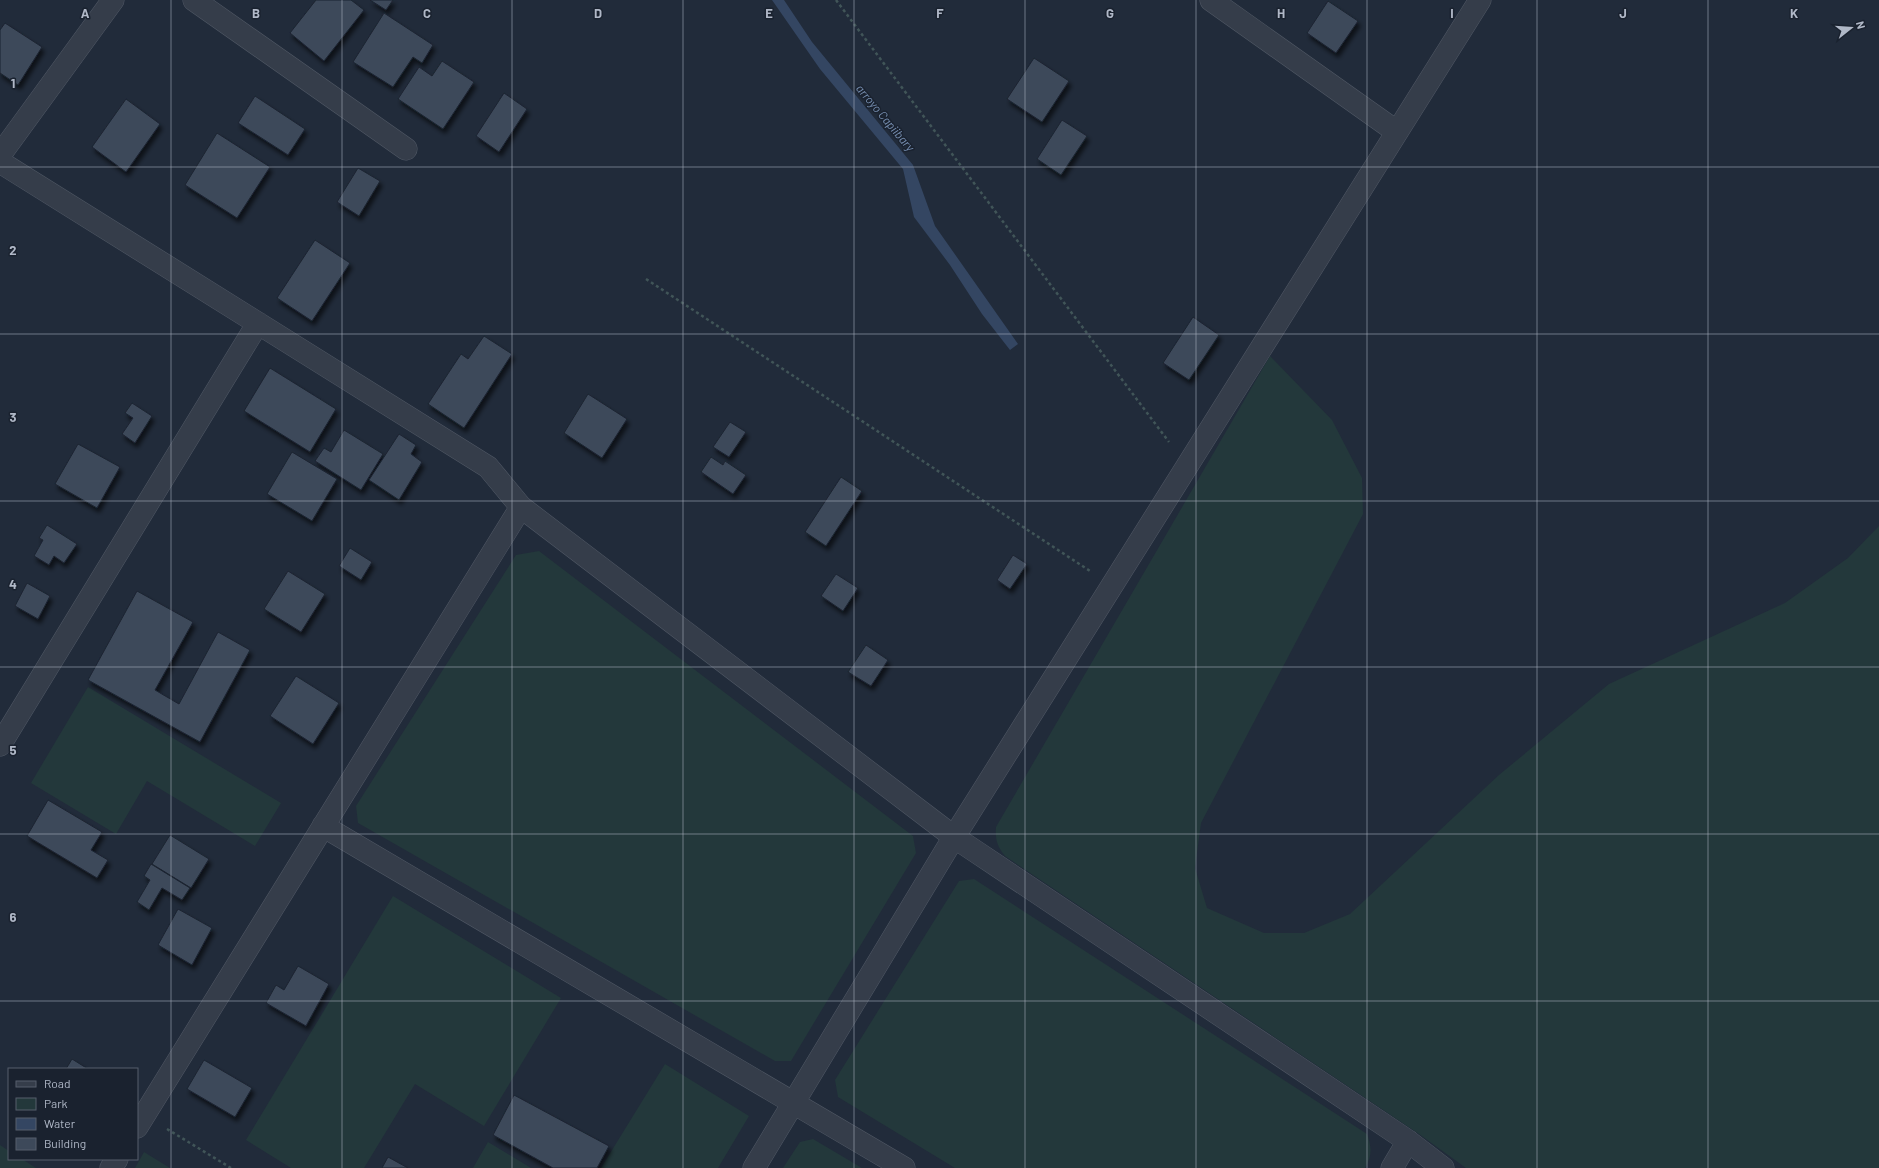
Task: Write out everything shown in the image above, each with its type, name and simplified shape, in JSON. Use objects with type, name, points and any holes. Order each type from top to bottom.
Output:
[{"type":"street","points":[[0,155],[113,0]]},
{"type":"street","points":[[194,0],[406,149]]},
{"type":"street","points":[[1211,0],[1397,132]]},
{"type":"street","points":[[754,1168],[954,837],[1480,0]]},
{"type":"street","points":[[0,162],[488,467],[521,507],[954,837],[1408,1141],[1443,1168]]},
{"type":"street","points":[[0,745],[258,323]]},
{"type":"street","points":[[141,1121],[521,507]]},
{"type":"street","points":[[323,826],[904,1168]]},
{"type":"street","points":[[1392,1168],[1408,1141]]},
{"type":"path","points":[[836,0],[1187,466]]},
{"type":"path","points":[[646,279],[1112,586]]},
{"type":"path","points":[[141,1121],[231,1168]]},
{"type":"green space","points":[[1270,356],[1332,420],[1362,478],[1363,514],[1201,823],[1195,868],[1207,908],[1264,933],[1304,933],[1350,914],[1499,775],[1609,684],[1785,603],[1848,558],[1879,526],[1879,1168],[1466,1168],[1419,1134],[1005,856],[1002,852],[997,842],[996,827]]},
{"type":"green space","points":[[539,551],[913,836],[916,853],[791,1061],[775,1061],[358,823],[356,806],[516,555]]},
{"type":"green space","points":[[88,687],[281,803],[255,846],[147,781],[116,834],[31,783]]},
{"type":"green space","points":[[974,879],[1367,1134],[1370,1144],[1370,1152],[1369,1160],[1365,1168],[955,1168],[838,1097],[835,1080],[959,881]]},
{"type":"green space","points":[[393,896],[561,998],[484,1126],[415,1084],[364,1168],[291,1168],[246,1140]]},
{"type":"green space","points":[[665,1064],[749,1116],[718,1168],[601,1168]]},
{"type":"green space","points":[[813,1139],[862,1168],[783,1168],[800,1142]]},
{"type":"green space","points":[[488,1142],[531,1168],[473,1168]]},
{"type":"green space","points":[[0,1145],[8,1150],[8,1160],[24,1160],[36,1168],[0,1168]]},
{"type":"green space","points":[[144,1152],[170,1168],[135,1168]]},
{"type":"water","points":[[772,0],[784,0],[812,42],[913,165],[935,226],[1018,344],[1010,350],[982,314],[950,265],[914,217],[903,169],[820,69]]},
{"type":"building","points":[[316,0],[351,0],[364,10],[324,61],[290,33]]},
{"type":"building","points":[[370,0],[393,0],[386,10]]},
{"type":"building","points":[[1328,1],[1358,21],[1336,53],[1307,33]]},
{"type":"building","points":[[384,13],[433,45],[422,63],[413,57],[393,87],[353,62]]},
{"type":"building","points":[[5,23],[42,47],[18,85],[0,73],[0,30]]},
{"type":"building","points":[[1034,58],[1069,81],[1042,122],[1007,99]]},
{"type":"building","points":[[442,61],[474,82],[443,129],[398,99],[419,67],[432,76]]},
{"type":"building","points":[[504,93],[527,109],[499,152],[476,136]]},
{"type":"building","points":[[255,96],[305,129],[288,155],[238,123]]},
{"type":"building","points":[[126,99],[160,124],[126,172],[92,147]]},
{"type":"building","points":[[1062,120],[1087,136],[1061,175],[1037,159]]},
{"type":"building","points":[[217,133],[270,167],[237,218],[185,185]]},
{"type":"building","points":[[358,168],[380,181],[359,216],[337,202]]},
{"type":"building","points":[[315,240],[350,263],[312,321],[277,298]]},
{"type":"building","points":[[1193,317],[1219,335],[1189,380],[1163,363]]},
{"type":"building","points":[[484,336],[512,354],[464,428],[428,404],[461,354],[468,359]]},
{"type":"building","points":[[270,368],[336,409],[310,452],[244,411]]},
{"type":"building","points":[[588,394],[627,419],[602,458],[564,433]]},
{"type":"building","points":[[132,403],[152,416],[135,443],[122,434],[133,418],[125,413]]},
{"type":"building","points":[[730,422],[746,432],[729,457],[713,447]]},
{"type":"building","points":[[344,430],[383,454],[361,490],[315,461],[324,448],[331,452]]},
{"type":"building","points":[[399,434],[416,445],[411,454],[422,462],[399,500],[369,480]]},
{"type":"building","points":[[78,444],[120,467],[97,508],[55,484]]},
{"type":"building","points":[[292,452],[337,479],[312,521],[267,494]]},
{"type":"building","points":[[711,457],[723,465],[725,461],[746,475],[733,494],[701,472]]},
{"type":"building","points":[[841,477],[862,491],[826,546],[805,532]]},
{"type":"building","points":[[47,525],[77,544],[64,563],[54,556],[49,565],[34,556],[43,540],[39,538]]},
{"type":"building","points":[[350,548],[372,562],[361,580],[339,566]]},
{"type":"building","points":[[1013,555],[1027,564],[1010,589],[997,580]]},
{"type":"building","points":[[288,571],[325,594],[301,632],[264,609]]},
{"type":"building","points":[[836,574],[858,588],[843,611],[821,596]]},
{"type":"building","points":[[27,583],[50,596],[38,619],[15,606]]},
{"type":"building","points":[[137,591],[193,622],[155,690],[179,704],[218,632],[250,650],[200,742],[88,680]]},
{"type":"building","points":[[866,645],[888,660],[871,686],[848,672]]},
{"type":"building","points":[[296,676],[339,703],[313,744],[270,716]]},
{"type":"building","points":[[48,800],[102,832],[91,850],[108,860],[97,878],[27,836]]},
{"type":"building","points":[[170,835],[209,859],[191,888],[152,864]]},
{"type":"building","points":[[151,864],[190,888],[182,900],[162,888],[149,910],[137,902],[150,880],[144,876]]},
{"type":"building","points":[[178,909],[212,928],[192,965],[158,945]]},
{"type":"building","points":[[298,966],[329,984],[306,1026],[266,1003],[276,985],[284,990]]},
{"type":"building","points":[[72,1059],[86,1068],[67,1068]]},
{"type":"building","points":[[204,1060],[252,1088],[235,1117],[187,1089]]},
{"type":"building","points":[[514,1095],[609,1146],[597,1168],[553,1168],[493,1135]]},
{"type":"building","points":[[388,1157],[408,1168],[382,1168]]},
{"type":"water label","name":"arroyo Capiibary","points":[[885,118]]}]
